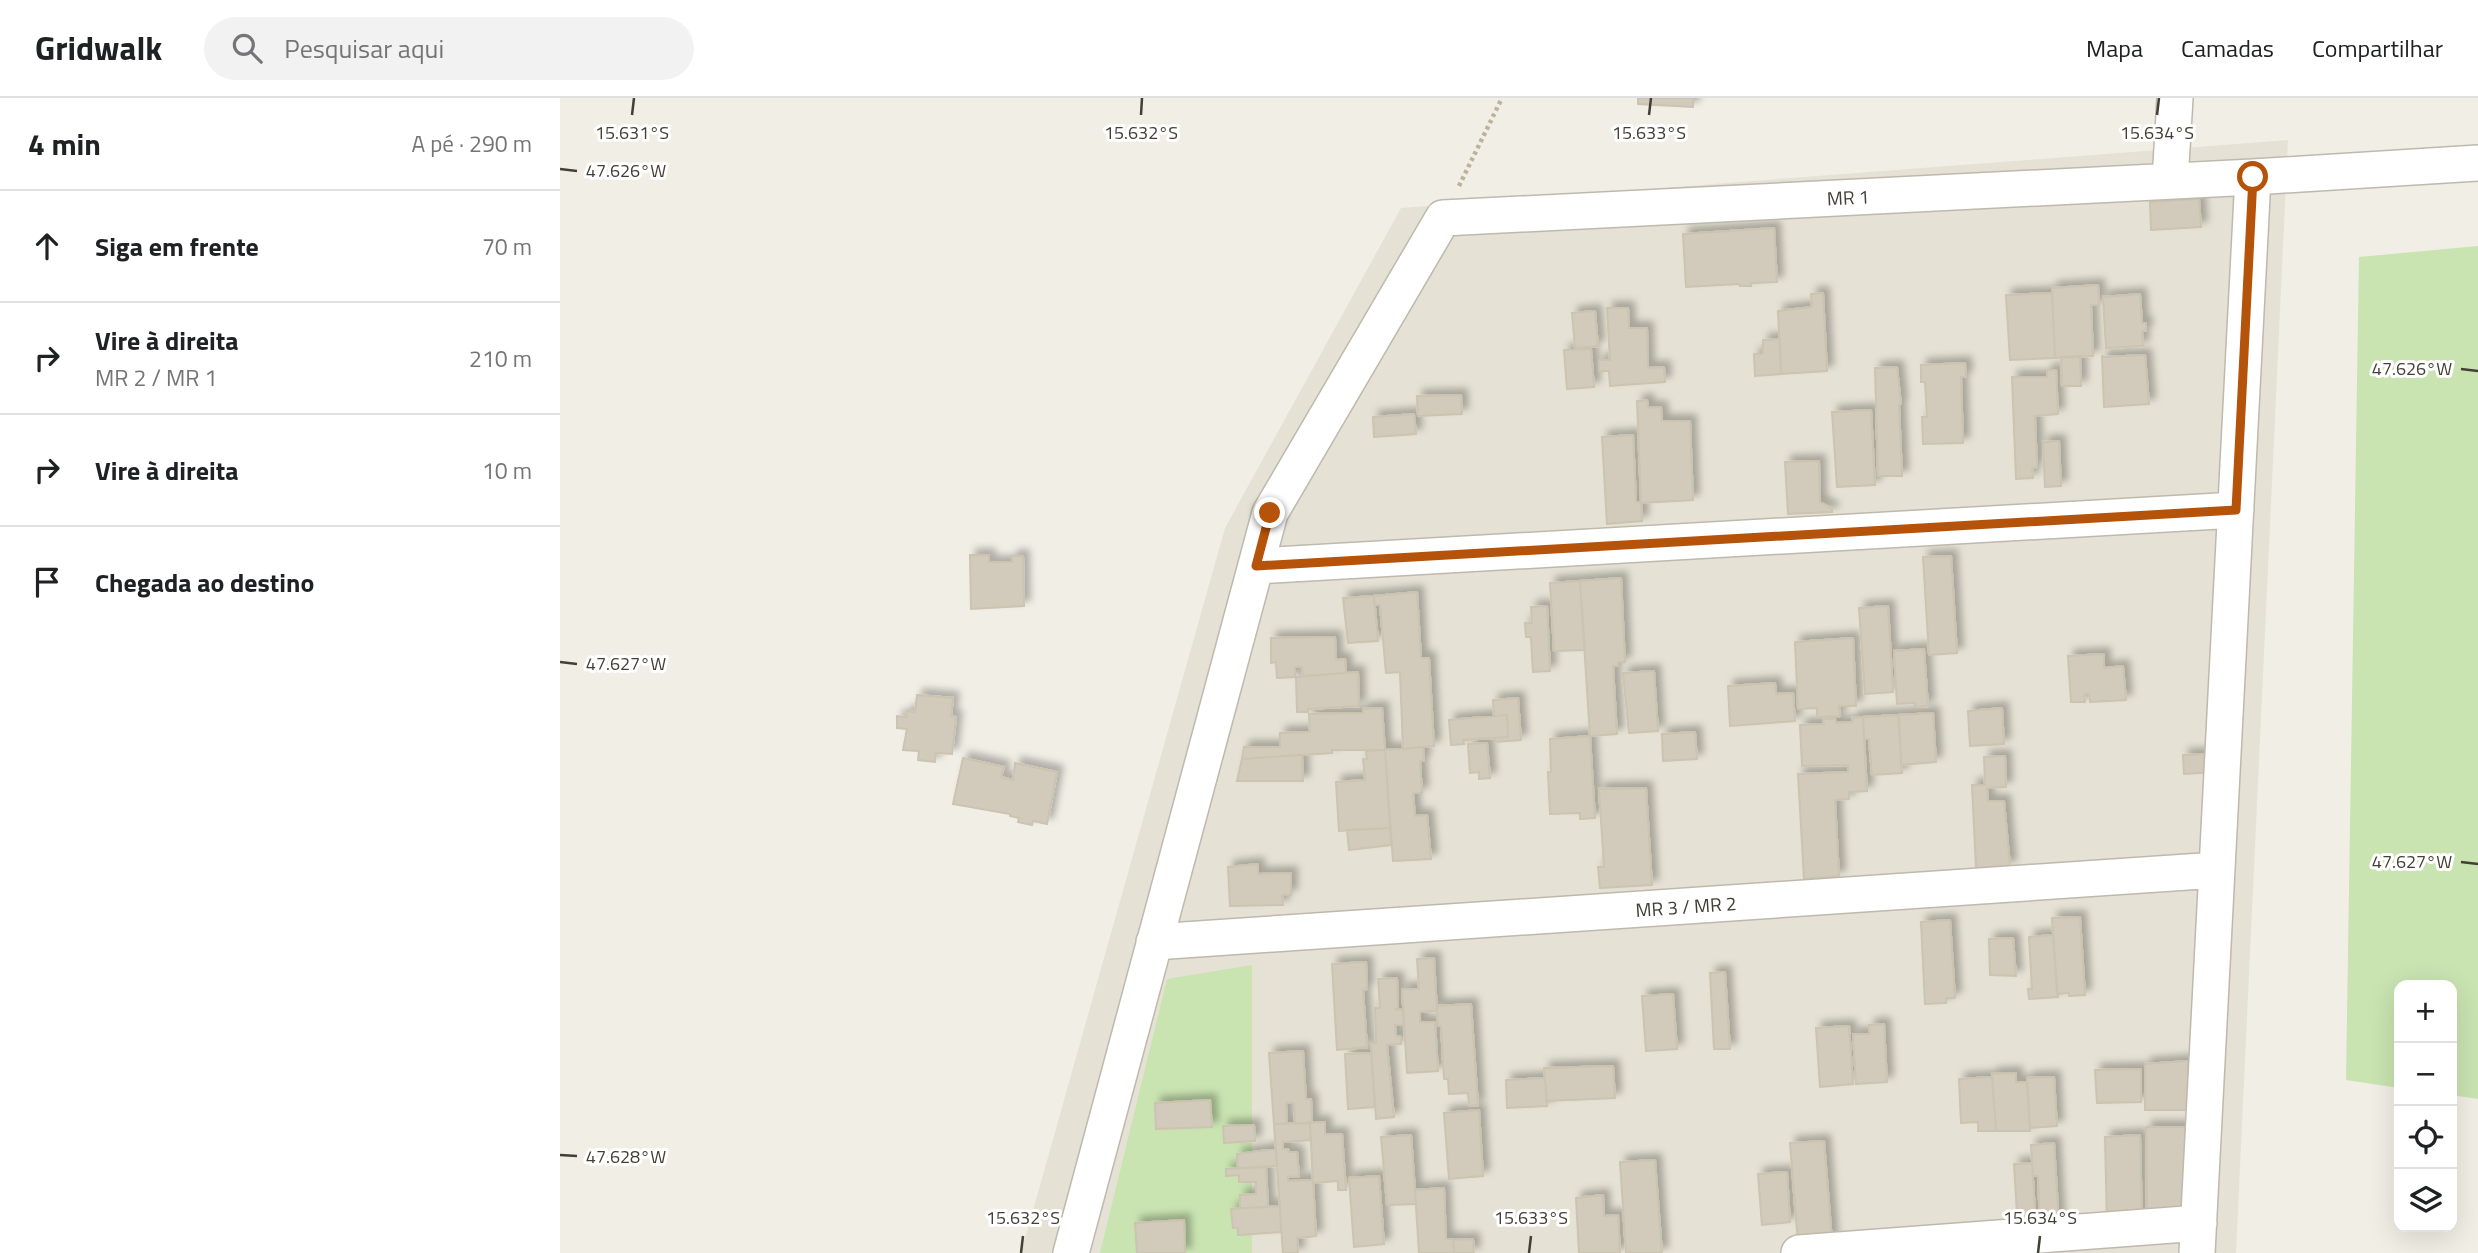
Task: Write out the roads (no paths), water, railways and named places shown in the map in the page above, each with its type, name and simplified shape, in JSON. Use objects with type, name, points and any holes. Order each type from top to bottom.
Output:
[{"type":"street","points":[[2170,181],[2175,98]]},
{"type":"street","name":"MR 1","points":[[1256,566],[1270,513],[1443,218],[2478,163]]},
{"type":"street","points":[[1799,1253],[2198,1238],[2253,177]]},
{"type":"street","points":[[1071,1253],[1256,566],[2236,510]]},
{"type":"street","name":"MR 3 / MR 2","points":[[1154,942],[2217,870]]}]
